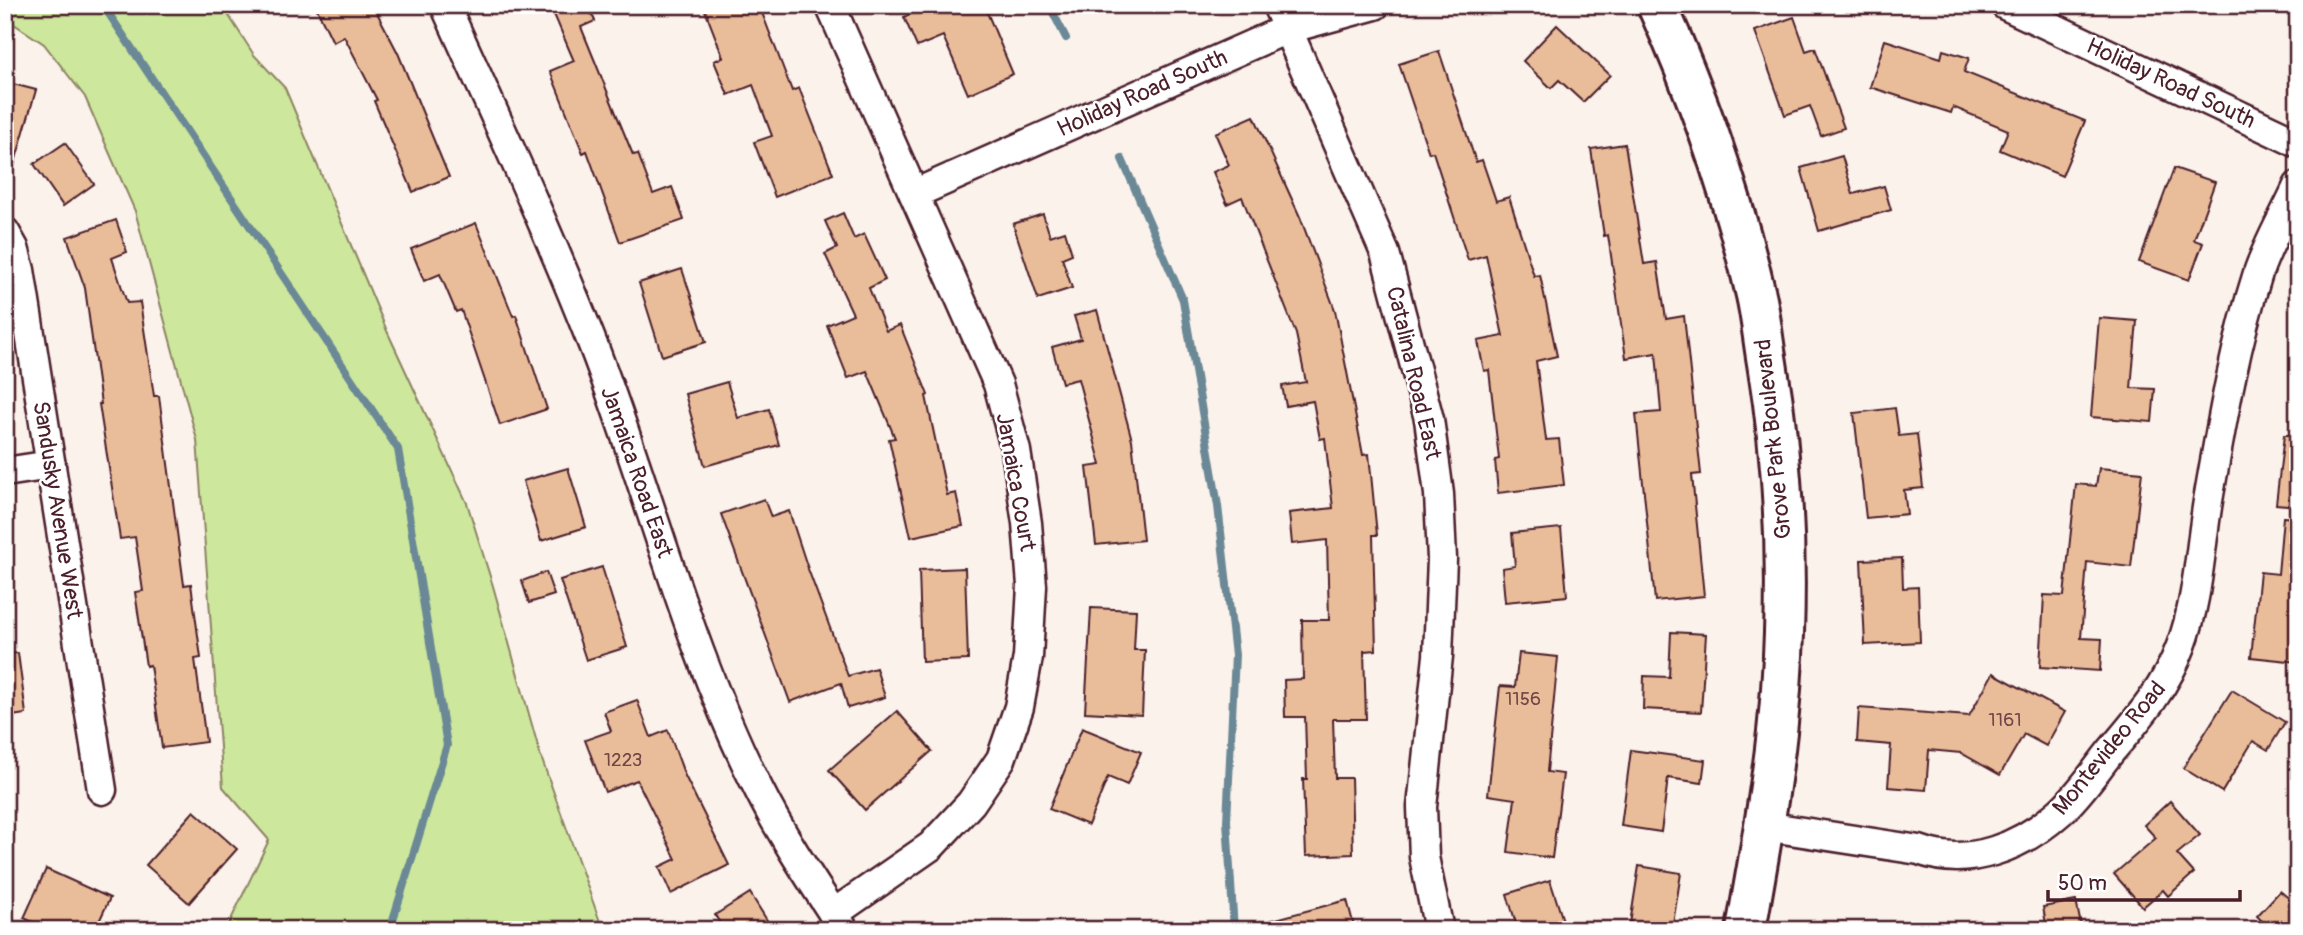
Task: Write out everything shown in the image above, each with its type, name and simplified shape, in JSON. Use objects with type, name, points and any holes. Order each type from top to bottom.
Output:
[{"type":"street","name":"Jamaica Road East","points":[[445,5],[509,146],[593,345],[693,632],[730,727],[759,791],[839,922]]},
{"type":"street","name":"Jamaica Court","points":[[830,5],[998,384],[1016,451],[1027,523],[1032,586],[1028,657],[1019,707],[1001,759],[971,803],[931,846],[839,922]]},
{"type":"street","name":"Holiday Road South","points":[[914,194],[1282,17],[1375,5]]},
{"type":"street","name":"Grove Park Boulevard","points":[[1657,5],[1703,116],[1727,187],[1756,296],[1776,418],[1783,486],[1785,581],[1781,690],[1764,827],[1746,930]]},
{"type":"street","name":"Holiday Road South","points":[[2005,5],[2298,143]]},
{"type":"street","name":"Catalina Road East","points":[[1282,17],[1385,253],[1429,419],[1439,495],[1442,559],[1438,656],[1422,807],[1424,857],[1439,930]]},
{"type":"street","name":"Montevideo Road","points":[[1764,827],[1919,850],[1933,855],[1969,856],[1985,854],[2021,841],[2062,811],[2071,801],[2152,701],[2166,680],[2181,645],[2192,609],[2206,510],[2231,375],[2259,271],[2298,186]]},
{"type":"street","name":"Sandusky Avenue West","points":[[5,232],[14,248],[20,270],[102,790]]},
{"type":"street","points":[[5,472],[51,465]]},
{"type":"green space","points":[[5,5],[222,5],[254,55],[285,88],[387,331],[467,503],[541,757],[603,930],[226,930],[269,840],[223,787],[197,440],[135,211],[85,97],[44,44],[5,18]]},
{"type":"building","points":[[315,5],[373,5],[398,53],[449,177],[413,192],[374,101],[377,100],[344,36],[333,42]]},
{"type":"building","points":[[550,5],[588,5],[595,21],[581,27],[633,155],[638,154],[653,194],[672,187],[684,220],[620,242],[587,151],[583,153],[550,71],[574,61]]},
{"type":"building","points":[[703,5],[759,5],[792,91],[799,88],[833,174],[775,197],[754,142],[772,136],[753,85],[728,95],[714,61],[723,57]]},
{"type":"building","points":[[930,5],[984,5],[1013,74],[968,94],[943,36],[917,47],[904,17]]},
{"type":"building","points":[[1794,17],[1806,51],[1815,48],[1844,128],[1821,136],[1810,106],[1785,115],[1755,31]]},
{"type":"building","points":[[1557,25],[1610,75],[1583,102],[1559,80],[1551,88],[1523,61]]},
{"type":"building","points":[[1885,40],[1941,58],[1943,50],[1969,58],[1964,72],[2085,121],[2062,176],[2000,150],[2008,130],[1953,107],[1951,113],[1870,87]]},
{"type":"building","points":[[1439,51],[1476,162],[1482,160],[1496,201],[1509,197],[1534,276],[1540,275],[1557,356],[1536,361],[1546,440],[1559,439],[1564,485],[1498,493],[1495,460],[1499,459],[1489,370],[1484,371],[1478,341],[1503,336],[1486,255],[1468,260],[1433,152],[1429,153],[1399,64]]},
{"type":"building","points":[[5,82],[36,90],[11,176],[5,176]]},
{"type":"building","points":[[1254,116],[1300,217],[1335,310],[1363,455],[1369,454],[1377,535],[1373,535],[1376,650],[1364,651],[1366,719],[1333,719],[1335,778],[1351,778],[1353,854],[1306,856],[1303,779],[1307,779],[1305,717],[1285,717],[1284,680],[1303,679],[1302,620],[1329,620],[1327,540],[1292,544],[1289,513],[1333,508],[1325,438],[1320,439],[1313,401],[1286,406],[1282,386],[1306,382],[1296,334],[1242,197],[1227,204],[1213,172],[1229,165],[1215,133]]},
{"type":"building","points":[[65,143],[94,184],[63,206],[34,164]]},
{"type":"building","points":[[1625,144],[1644,264],[1657,262],[1666,319],[1684,316],[1701,474],[1692,475],[1704,596],[1655,601],[1636,414],[1661,412],[1656,353],[1626,358],[1608,235],[1604,236],[1591,149]]},
{"type":"building","points":[[1842,156],[1853,194],[1884,186],[1891,210],[1819,231],[1801,168]]},
{"type":"building","points":[[2174,168],[2215,182],[2194,240],[2203,243],[2189,280],[2139,262]]},
{"type":"building","points":[[843,213],[854,239],[864,234],[885,280],[869,288],[886,331],[900,325],[928,395],[926,396],[947,495],[956,493],[963,526],[911,537],[889,439],[895,438],[867,371],[848,378],[827,325],[853,314],[825,254],[837,248],[825,221]]},
{"type":"building","points":[[1043,214],[1050,236],[1065,231],[1072,254],[1062,258],[1072,288],[1038,299],[1013,224]]},
{"type":"building","points":[[116,220],[127,252],[112,258],[127,303],[140,302],[154,396],[159,396],[184,585],[191,584],[201,658],[195,659],[206,742],[162,748],[150,665],[146,666],[135,592],[143,591],[135,537],[120,539],[99,404],[85,288],[67,237]]},
{"type":"building","points":[[476,223],[513,316],[516,315],[547,409],[500,425],[461,310],[456,312],[440,274],[424,281],[411,249]]},
{"type":"building","points":[[682,269],[706,342],[662,356],[639,283]]},
{"type":"building","points":[[1097,310],[1132,440],[1143,540],[1096,545],[1087,467],[1101,465],[1078,379],[1062,383],[1052,347],[1081,339],[1074,316]]},
{"type":"building","points":[[2099,318],[2137,321],[2131,388],[2155,389],[2152,422],[2091,417]]},
{"type":"building","points":[[727,382],[738,418],[769,409],[779,445],[705,466],[685,394]]},
{"type":"building","points":[[1895,408],[1899,436],[1917,434],[1923,488],[1904,490],[1907,514],[1866,518],[1854,413]]},
{"type":"building","points":[[2284,435],[2298,435],[2298,506],[2276,504]]},
{"type":"building","points":[[568,468],[586,527],[541,541],[523,481]]},
{"type":"building","points":[[2099,468],[2142,472],[2131,567],[2087,562],[2081,638],[2102,639],[2100,671],[2040,667],[2044,595],[2064,596],[2076,484],[2096,486]]},
{"type":"building","points":[[764,499],[771,517],[789,511],[848,676],[876,668],[885,697],[848,708],[841,683],[790,702],[721,514]]},
{"type":"building","points":[[2283,517],[2298,518],[2298,662],[2251,657],[2260,572],[2278,574]]},
{"type":"building","points":[[1561,528],[1567,596],[1505,602],[1502,568],[1515,566],[1512,533]]},
{"type":"building","points":[[1902,558],[1903,588],[1918,587],[1920,642],[1865,645],[1861,560]]},
{"type":"building","points":[[602,567],[627,647],[586,660],[560,580]]},
{"type":"building","points":[[965,568],[968,660],[922,662],[919,570]]},
{"type":"building","points":[[546,572],[554,595],[529,603],[522,581]]},
{"type":"building","points":[[1091,608],[1136,610],[1134,650],[1145,650],[1142,715],[1085,712]]},
{"type":"building","points":[[1671,632],[1706,634],[1701,712],[1643,709],[1644,676],[1669,677]]},
{"type":"building","points":[[18,653],[26,714],[5,717],[5,654]]},
{"type":"building","points":[[1519,653],[1558,657],[1547,772],[1563,774],[1552,858],[1508,852],[1515,799],[1488,795],[1500,686],[1515,687]]},
{"type":"building","points":[[1993,673],[2065,712],[2046,746],[2024,734],[2000,775],[1961,753],[1929,750],[1926,790],[1888,787],[1891,745],[1857,742],[1859,708],[1969,716]]},
{"type":"building","points":[[2232,690],[2285,722],[2268,750],[2253,741],[2222,792],[2183,768]]},
{"type":"building","points":[[637,700],[651,737],[668,730],[685,776],[729,865],[671,894],[659,867],[676,859],[637,780],[605,792],[585,740],[611,731],[604,712]]},
{"type":"building","points":[[897,711],[932,751],[865,810],[829,770]]},
{"type":"building","points":[[1082,728],[1141,752],[1127,785],[1108,777],[1088,825],[1049,809]]},
{"type":"building","points":[[1631,750],[1705,760],[1702,783],[1668,778],[1661,832],[1621,826]]},
{"type":"building","points":[[2170,801],[2200,835],[2177,854],[2194,873],[2168,896],[2163,890],[2143,907],[2114,874],[2156,838],[2144,825]]},
{"type":"building","points":[[194,811],[237,849],[189,903],[146,865]]},
{"type":"building","points":[[1639,866],[1681,873],[1672,930],[1629,930]]},
{"type":"building","points":[[46,869],[110,898],[95,930],[50,930],[24,918]]},
{"type":"building","points":[[1550,880],[1566,930],[1518,930],[1507,894]]},
{"type":"building","points":[[2280,891],[2298,906],[2298,930],[2254,930],[2262,921],[2257,916]]},
{"type":"building","points":[[750,893],[773,930],[724,930],[715,915]]},
{"type":"building","points":[[1347,900],[1355,930],[1262,930],[1261,923]]},
{"type":"building","points":[[2076,901],[2082,930],[2047,930],[2043,907]]},
{"type":"waterway","points":[[103,5],[398,449],[447,745],[392,923],[387,930]]},
{"type":"waterway","points":[[1049,5],[1066,38]]},
{"type":"waterway","points":[[1122,159],[1183,300],[1218,506],[1235,655],[1227,821],[1234,930]]}]
